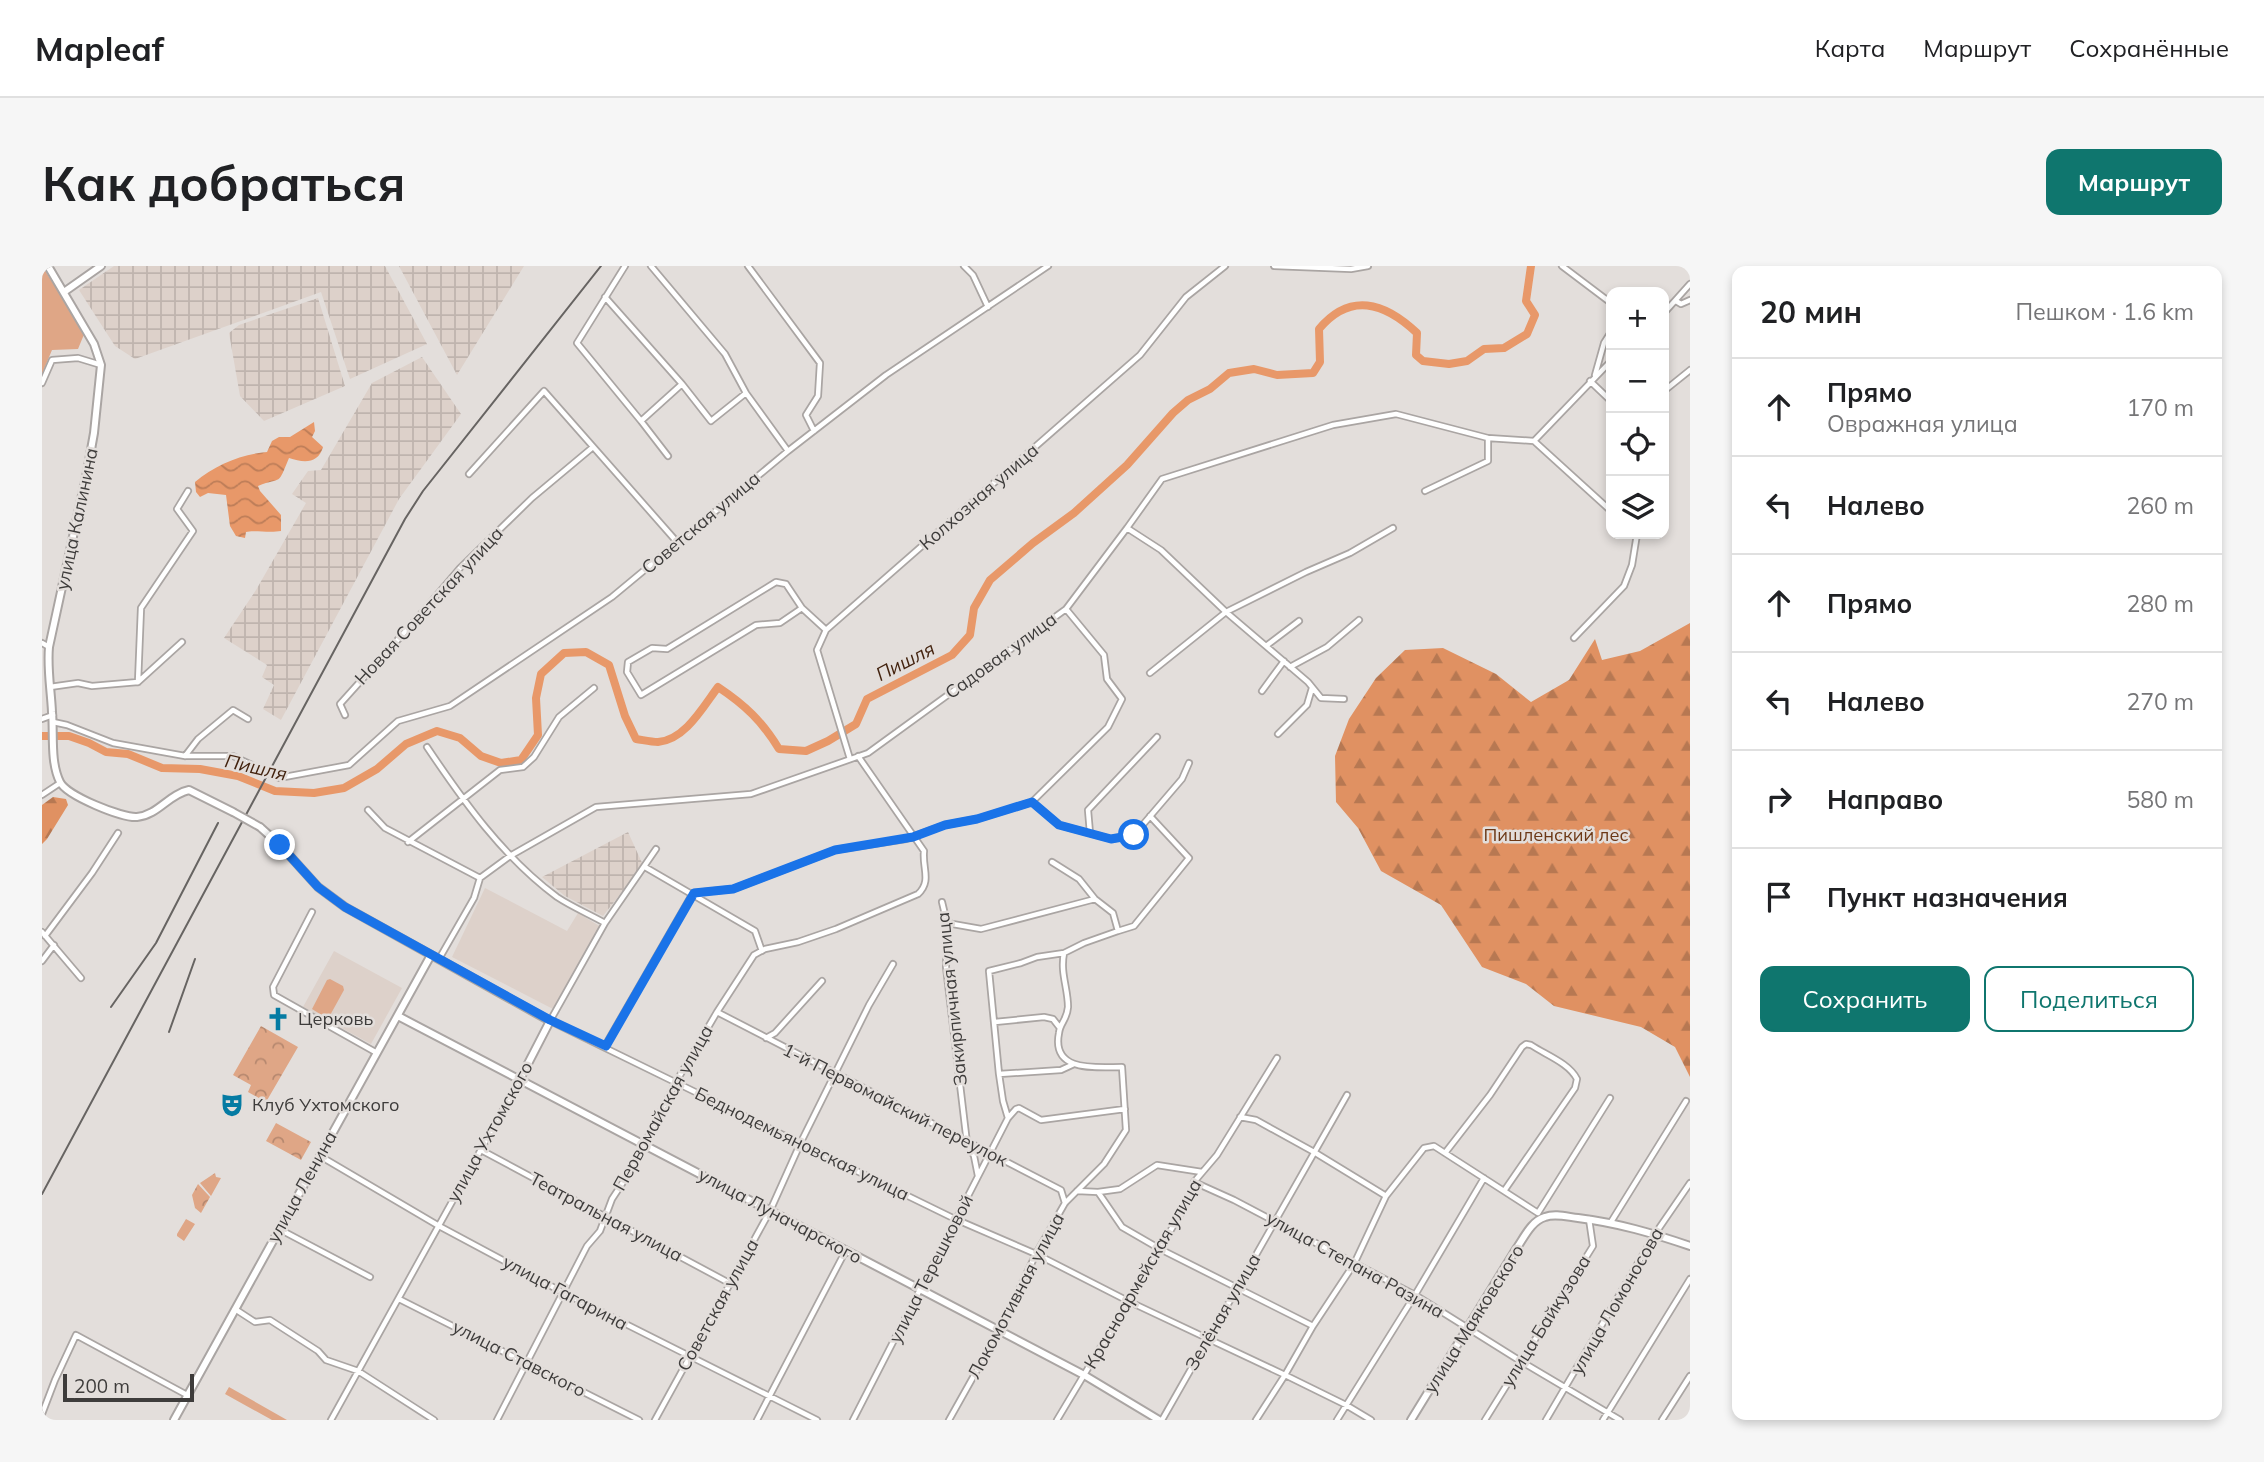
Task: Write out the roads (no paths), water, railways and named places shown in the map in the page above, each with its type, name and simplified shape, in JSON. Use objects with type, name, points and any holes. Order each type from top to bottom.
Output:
[{"type":"main road","name":"улица Калинина","points":[[48,266],[94,344],[101,365],[96,420],[87,472],[45,645],[45,671],[50,687],[54,747],[60,783]]},
{"type":"main road","points":[[64,292],[101,266]]},
{"type":"main road","name":"Беднодемьяновская улица","points":[[60,783],[81,799],[128,816],[146,815],[175,795],[189,790],[260,827],[318,887],[359,916],[550,1020]]},
{"type":"main road","name":"улица Ленина","points":[[174,1420],[431,955]]},
{"type":"main road","name":"улица Луначарского","points":[[398,1016],[1084,1375],[1161,1420]]},
{"type":"main road","name":"улица Ухтомского","points":[[519,1081],[550,1020]]},
{"type":"main road","points":[[1539,1217],[1560,1216],[1611,1222],[1690,1247]]},
{"type":"main road","name":"улица Маяковского","points":[[1411,1420],[1539,1217]]},
{"type":"street","points":[[625,266],[577,343],[668,456]]},
{"type":"street","points":[[651,266],[725,354],[746,393],[788,451]]},
{"type":"street","points":[[748,266],[820,363],[818,396],[806,415],[814,431]]},
{"type":"street","points":[[964,266],[973,275],[988,307]]},
{"type":"street","name":"Советская улица","points":[[185,756],[233,756],[279,778],[349,765],[398,721],[450,706],[600,605],[788,451],[886,375],[1048,266]]},
{"type":"street","name":"Колхозная улица","points":[[826,630],[1140,355],[1185,298],[1225,266]]},
{"type":"street","points":[[1274,266],[1351,269],[1368,266]]},
{"type":"street","points":[[1562,266],[1606,299]]},
{"type":"street","points":[[1669,308],[1690,284]]},
{"type":"street","points":[[605,296],[711,421],[746,393]]},
{"type":"street","points":[[1676,301],[1681,303],[1690,300]]},
{"type":"street","points":[[1595,376],[1606,340]]},
{"type":"street","points":[[42,383],[52,360],[78,358],[101,365]]},
{"type":"street","points":[[1606,366],[1534,441],[1606,506]]},
{"type":"street","points":[[1669,387],[1690,370]]},
{"type":"street","points":[[1590,381],[1606,396]]},
{"type":"street","points":[[641,421],[682,384]]},
{"type":"street","points":[[470,474],[544,391],[677,542]]},
{"type":"street","name":"Садовая улица","points":[[510,856],[596,807],[751,794],[868,753],[1066,609],[1162,479],[1334,425],[1396,414],[1488,438],[1534,441]]},
{"type":"street","points":[[1425,491],[1489,461],[1488,438]]},
{"type":"street","name":"Новая Советская улица","points":[[345,715],[340,704],[460,568],[532,498],[593,447]]},
{"type":"street","points":[[138,682],[141,608],[192,531],[177,509],[188,491]]},
{"type":"street","points":[[1127,528],[1161,550],[1321,698],[1344,699]]},
{"type":"street","points":[[1150,673],[1226,612],[1350,553],[1393,528]]},
{"type":"street","points":[[1574,638],[1623,586],[1632,565],[1636,539]]},
{"type":"street","points":[[802,608],[780,623],[755,625],[641,695],[627,672],[628,663],[652,648],[667,649],[776,582],[786,584],[802,608],[826,630],[817,650],[850,759]]},
{"type":"street","points":[[606,1046],[694,893],[733,889],[835,850],[913,837],[945,825],[977,819],[1032,802],[1108,727],[1122,699],[1107,679],[1104,654],[1066,609]]},
{"type":"street","points":[[1290,667],[1327,647],[1359,620]]},
{"type":"street","points":[[1266,646],[1299,621]]},
{"type":"street","points":[[50,687],[78,683],[92,686],[138,682],[182,642]]},
{"type":"street","points":[[1262,691],[1284,661]]},
{"type":"street","points":[[1278,734],[1307,705],[1312,687]]},
{"type":"street","points":[[408,842],[499,770],[523,767],[534,757],[559,717],[594,688]]},
{"type":"street","points":[[42,719],[67,725],[113,743],[185,756],[198,739],[233,710],[248,719]]},
{"type":"street","points":[[1090,833],[1087,810],[1157,737]]},
{"type":"street","points":[[427,747],[463,801],[510,856],[558,897],[605,923]]},
{"type":"street","points":[[645,867],[755,931],[762,951],[836,929],[918,894],[924,889],[928,876],[923,863],[923,851],[858,757]]},
{"type":"street","points":[[1032,802],[1059,825],[1111,839],[1134,835],[1182,779],[1189,763]]},
{"type":"street","points":[[42,795],[60,783]]},
{"type":"street","points":[[369,810],[385,828],[480,878]]},
{"type":"street","points":[[1008,1118],[999,1074],[989,971],[1037,957],[1064,953],[1084,943],[1134,926],[1189,858],[1150,816]]},
{"type":"street","points":[[81,978],[44,934],[92,873],[118,833]]},
{"type":"street","name":"улица Ухтомского","points":[[550,1020],[605,923],[656,849]]},
{"type":"street","points":[[439,959],[474,898],[480,878],[510,856]]},
{"type":"street","points":[[1052,862],[1079,879],[1095,899],[1113,914],[1118,931]]},
{"type":"street","points":[[947,923],[981,929],[1095,899]]},
{"type":"street","name":"Закирпичная улица","points":[[942,902],[947,923],[946,967],[967,1143],[974,1156],[978,1177]]},
{"type":"street","points":[[313,912],[273,988],[274,995],[377,1053]]},
{"type":"street","points":[[42,961],[54,946]]},
{"type":"street","name":"Первомайская улица","points":[[497,1420],[587,1247],[600,1231],[604,1216],[676,1082],[754,955],[762,951]]},
{"type":"street","points":[[1064,953],[1062,966],[1068,1009],[1058,1033],[1060,1055],[1074,1064]]},
{"type":"street","name":"Советская улица","points":[[655,1420],[770,1211],[801,1142],[892,964]]},
{"type":"street","points":[[766,1038],[775,1033],[822,981]]},
{"type":"street","name":"1-й Первомайский переулок","points":[[717,1012],[1061,1190],[1065,1203]]},
{"type":"street","points":[[995,1022],[1044,1017],[1053,1019],[1060,1028]]},
{"type":"street","name":"Беднодемьяновская улица","points":[[550,1020],[956,1219],[1036,1254],[1128,1301],[1286,1375],[1371,1420]]},
{"type":"street","points":[[1445,1153],[1526,1044],[1573,1071],[1577,1079],[1575,1088],[1504,1191]]},
{"type":"street","name":"Красноармейская улица","points":[[1057,1420],[1193,1193],[1194,1182],[1216,1155],[1277,1058]]},
{"type":"street","points":[[999,1074],[1061,1070],[1074,1064]]},
{"type":"street","name":"Локомотивная улица","points":[[949,1420],[999,1331],[1036,1254],[1065,1203],[1104,1164],[1126,1129],[1122,1067],[1092,1068],[1074,1064]]},
{"type":"street","name":"улица Ухтомского","points":[[331,1420],[519,1081]]},
{"type":"street","name":"Зелёная улица","points":[[1161,1420],[1348,1095]]},
{"type":"street","name":"улица Маяковского","points":[[1539,1217],[1610,1098]]},
{"type":"street","points":[[1611,1222],[1686,1101]]},
{"type":"street","points":[[1008,1118],[1019,1108],[1041,1120],[1126,1109]]},
{"type":"street","points":[[1240,1117],[1256,1120],[1386,1196]]},
{"type":"street","name":"улица Терешковой","points":[[853,1420],[1008,1118]]},
{"type":"street","points":[[1256,1420],[1354,1264],[1386,1196],[1424,1148],[1434,1146],[1539,1217]]},
{"type":"street","name":"Театральная улица","points":[[481,1150],[731,1284]]},
{"type":"street","name":"улица Гагарина","points":[[319,1156],[439,1226],[564,1293],[817,1420]]},
{"type":"street","points":[[1076,1191],[1121,1189],[1157,1165],[1202,1172]]},
{"type":"street","points":[[1338,1420],[1484,1178]]},
{"type":"street","name":"улица Степана Разина","points":[[1194,1182],[1234,1199],[1415,1295],[1620,1420]]},
{"type":"street","name":"улица Ломоносова","points":[[1546,1420],[1655,1234],[1690,1183]]},
{"type":"street","points":[[1098,1192],[1122,1227],[1313,1326]]},
{"type":"street","name":"улица Байкузова","points":[[1485,1420],[1593,1246],[1588,1219]]},
{"type":"street","points":[[279,1229],[370,1277]]},
{"type":"street","points":[[757,1420],[846,1250]]},
{"type":"street","points":[[1603,1420],[1690,1279]]},
{"type":"street","name":"улица Ставского","points":[[399,1299],[639,1420]]},
{"type":"street","points":[[234,1309],[255,1322],[270,1320],[318,1351],[326,1360],[358,1371],[435,1420]]},
{"type":"street","points":[[42,1414],[76,1335],[187,1395]]},
{"type":"street","points":[[1662,1420],[1690,1376]]},
{"type":"water","points":[[314,422],[315,431],[312,437],[323,447],[318,457],[310,461],[289,458],[278,479],[258,486],[281,515],[281,531],[249,531],[246,532],[245,538],[236,536],[230,526],[226,495],[208,493],[200,497],[196,492],[195,482],[229,461],[267,452],[272,441],[279,437],[290,437]]},
{"type":"waterway","name":"Пишля","points":[[42,736],[69,736],[106,752],[128,754],[162,768],[200,769],[238,776],[275,791],[314,793],[344,788],[377,769],[406,744],[437,731],[460,738],[481,756],[501,763],[521,760],[538,735],[536,698],[541,674],[564,653],[586,652],[609,665],[625,716],[636,739],[658,742],[677,735],[692,721],[718,687],[752,714],[779,749],[806,751],[856,724],[867,699],[952,655],[970,635],[974,608],[990,580],[1033,543],[1074,513],[1127,465],[1188,400],[1210,389],[1229,373],[1254,369],[1277,375],[1313,373],[1320,362],[1319,329],[1331,317],[1355,306],[1380,308],[1405,322],[1417,333],[1416,355],[1423,361],[1449,364],[1467,361],[1484,349],[1504,348],[1527,334],[1535,315],[1526,301],[1531,266]]},
{"type":"railway","points":[[42,1194],[405,519],[423,491],[601,266]]},
{"type":"railway","points":[[111,1007],[156,943],[218,823]]},
{"type":"railway","points":[[169,1032],[195,959]]},
{"type":"place","name":"Церковь","points":[[278,1019]]},
{"type":"place","name":"Клуб Ухтомского","points":[[232,1105]]},
{"type":"park label","name":"Пишленский лес","points":[[1556,835]]}]
